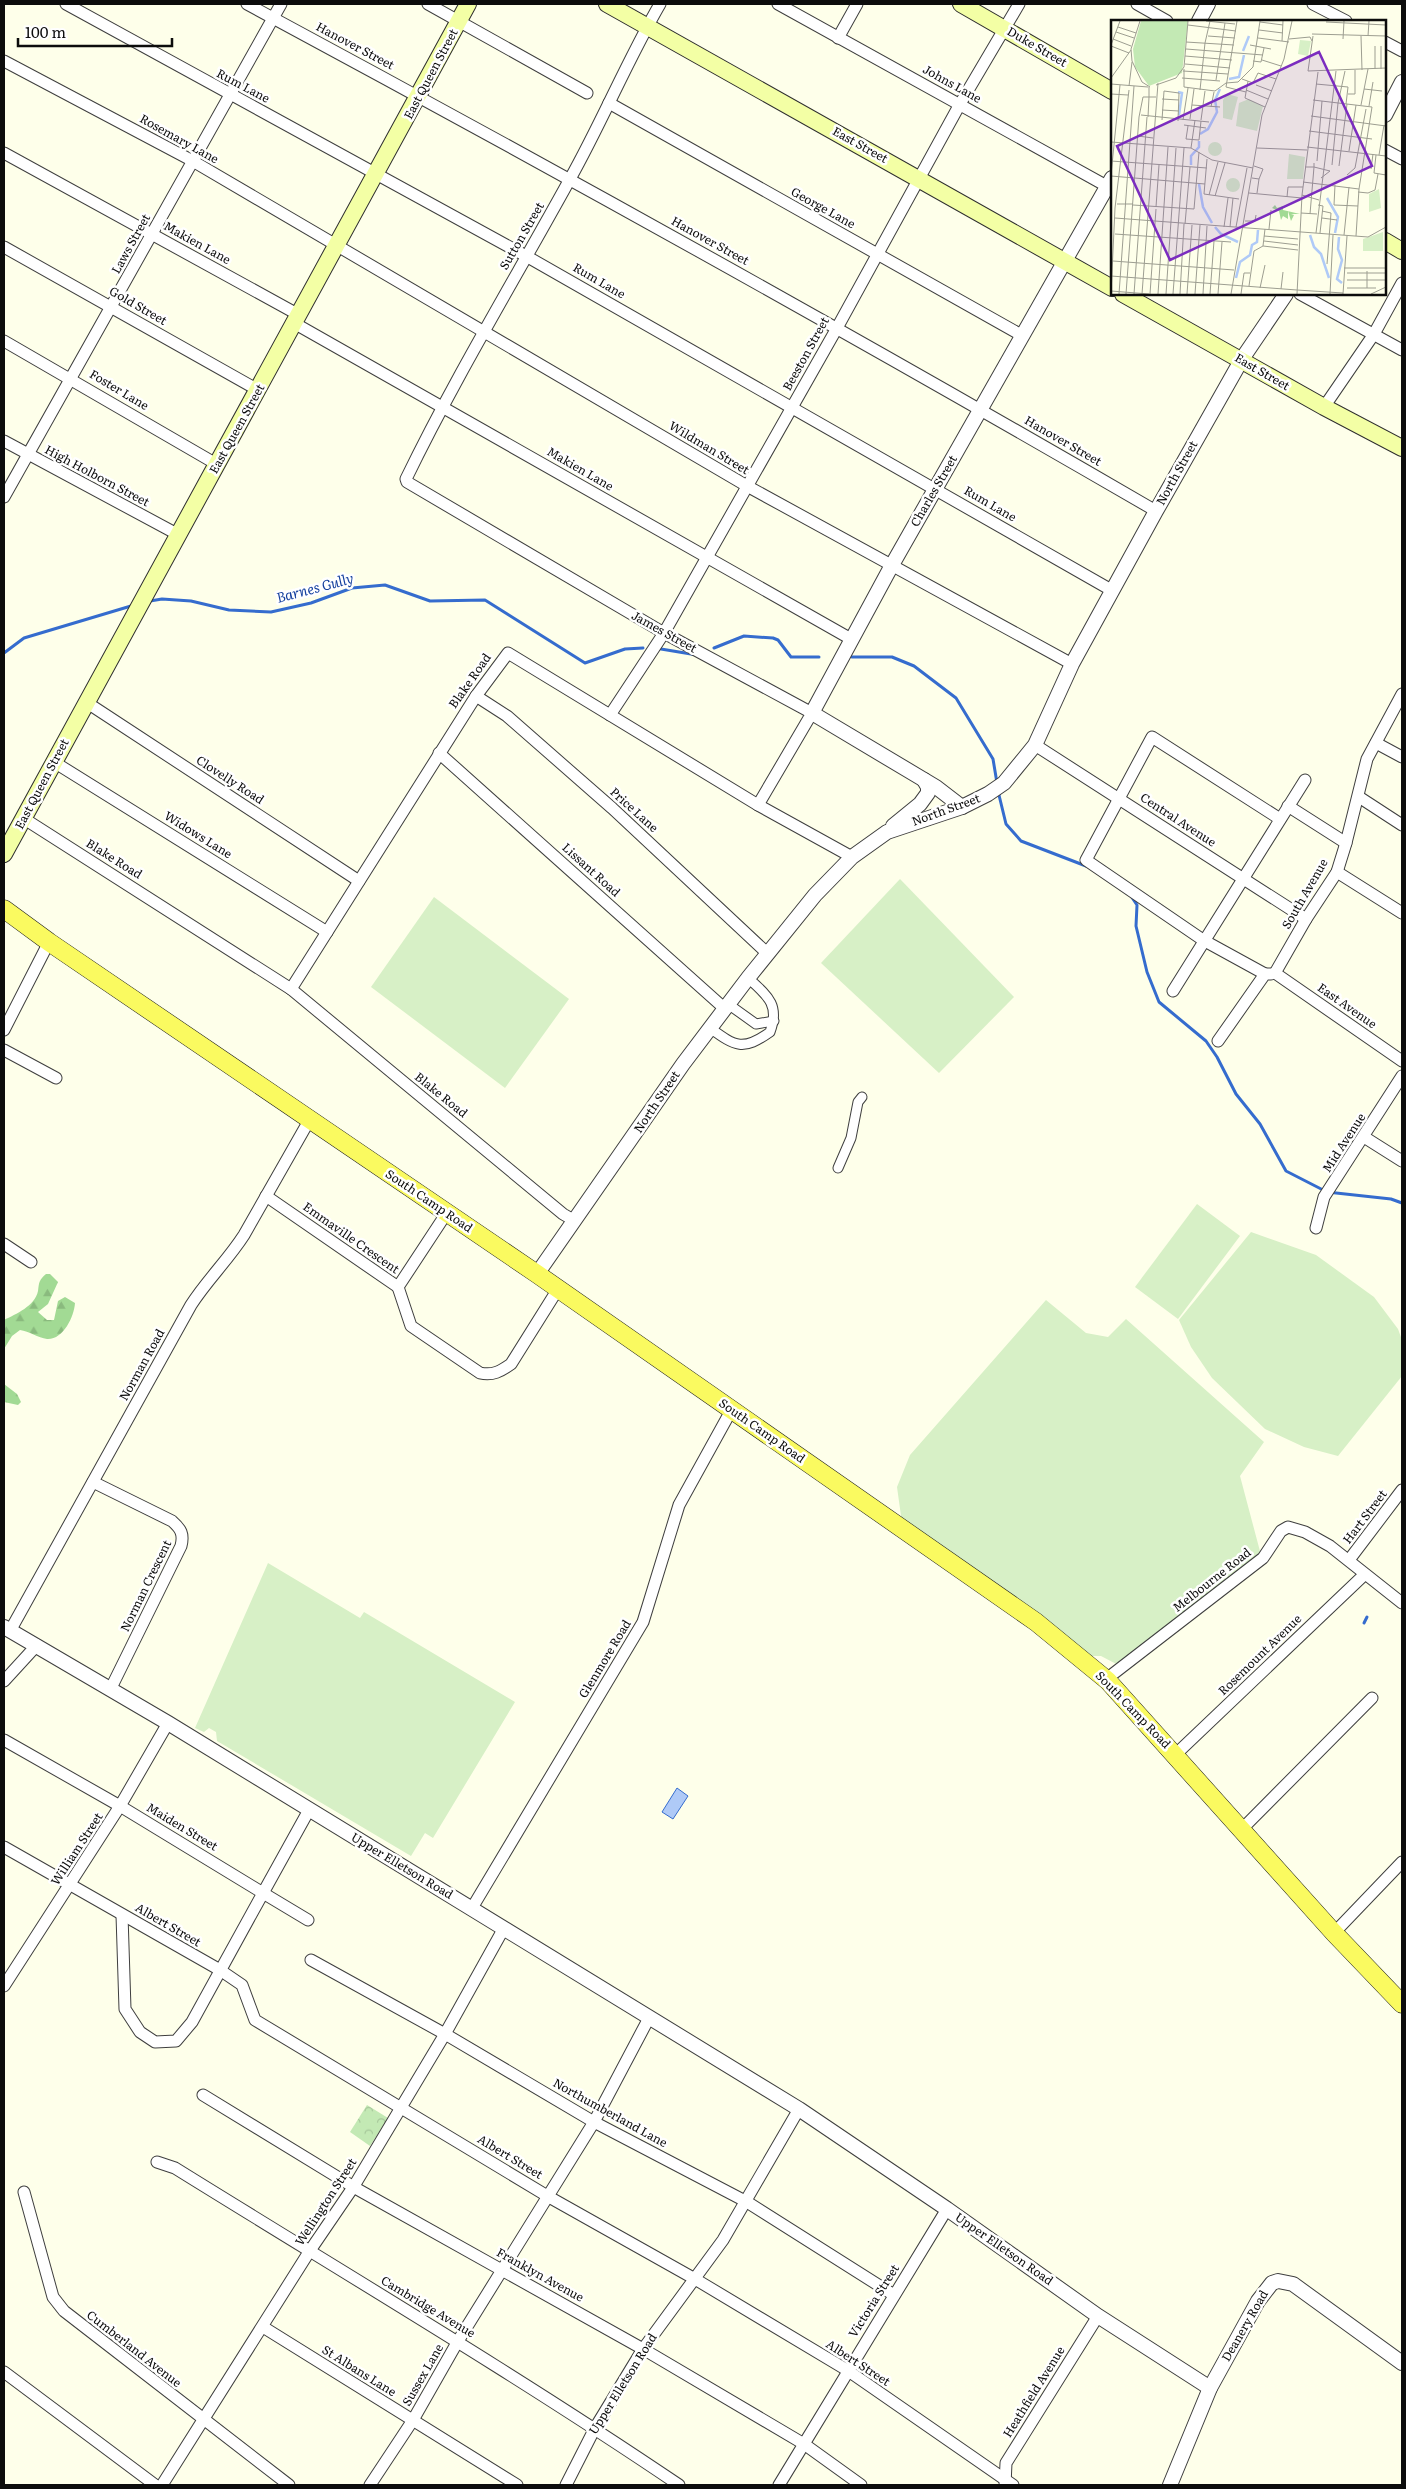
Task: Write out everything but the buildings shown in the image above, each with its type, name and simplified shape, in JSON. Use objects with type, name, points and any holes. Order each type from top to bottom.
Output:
[{"type":"main road","name":"East Queen Street","points":[[4,854],[177,534],[218,465],[338,246],[468,4]]},
{"type":"main road","name":"East Street","points":[[607,4],[1111,287]]},
{"type":"main road","name":"Duke Street","points":[[961,4],[1111,90]]},
{"type":"main road","points":[[1386,242],[1402,251]]},
{"type":"main road","name":"East Street","points":[[1125,295],[1324,407],[1402,448]]},
{"type":"main road","name":"South Camp Road","points":[[4,908],[49,942],[446,1214],[537,1274],[1036,1622],[1108,1681],[1334,1933],[1402,2004]]},
{"type":"main road","name":"South Camp Road","points":[[4,920],[49,942]]},
{"type":"street","name":"Rum Lane","points":[[66,4],[526,256],[1113,590]]},
{"type":"street","name":"Hanover Street","points":[[246,4],[571,178],[981,410],[1156,512]]},
{"type":"street","name":"Laws Street","points":[[4,497],[280,4]]},
{"type":"street","points":[[428,4],[587,92]]},
{"type":"street","name":"Sutton Street","points":[[406,480],[442,406],[483,330],[571,178],[647,26],[660,4]]},
{"type":"street","name":"Johns Lane","points":[[778,4],[1111,184]]},
{"type":"street","points":[[838,38],[857,4]]},
{"type":"street","name":"Beeston Street","points":[[610,714],[664,634],[837,328],[960,104],[1019,4]]},
{"type":"street","points":[[1137,4],[1166,20]]},
{"type":"street","points":[[1200,20],[1208,4]]},
{"type":"street","points":[[1313,4],[1344,20]]},
{"type":"street","points":[[1386,43],[1402,51]]},
{"type":"street","name":"Rosemary Lane","points":[[4,61],[191,160],[338,246]]},
{"type":"street","points":[[1386,113],[1402,82]]},
{"type":"street","name":"George Lane","points":[[610,103],[1023,336]]},
{"type":"street","points":[[1386,151],[1402,159]]},
{"type":"street","name":"Makien Lane","points":[[4,153],[152,234],[442,406],[851,639]]},
{"type":"street","name":"Charles Street","points":[[758,805],[812,712],[935,489],[1111,184]]},
{"type":"street","name":"Wildman Street","points":[[338,246],[747,486],[1072,664]]},
{"type":"street","name":"Gold Street","points":[[4,247],[258,390]]},
{"type":"street","points":[[1324,407],[1374,334],[1402,284]]},
{"type":"street","name":"North Street","points":[[537,1274],[726,1006],[815,895],[852,857],[887,832],[962,807],[988,794],[1004,783],[1035,745],[1072,664],[1156,512],[1242,360],[1285,295]]},
{"type":"street","points":[[1302,295],[1402,350]]},
{"type":"street","name":"Foster Lane","points":[[4,341],[71,378],[218,465]]},
{"type":"street","name":"High Holborn Street","points":[[4,441],[177,534]]},
{"type":"street","name":"James Street","points":[[406,480],[664,634],[812,712],[924,780],[962,807]]},
{"type":"street","name":"Blake Road","points":[[291,990],[476,696],[507,654],[511,652],[758,805],[852,857]]},
{"type":"street","name":"South Avenue","points":[[1218,1042],[1270,974],[1337,872],[1359,796],[1367,759],[1402,694]]},
{"type":"street","name":"Price Lane","points":[[476,696],[507,716],[612,808],[767,953]]},
{"type":"street","name":"Clovelly Road","points":[[86,702],[359,881]]},
{"type":"street","points":[[1119,799],[1152,737],[1280,819]]},
{"type":"street","points":[[1376,743],[1402,757]]},
{"type":"street","name":"Central Avenue","points":[[1035,745],[1306,919]]},
{"type":"street","name":"Lissant Road","points":[[439,753],[726,1006]]},
{"type":"street","name":"Widows Lane","points":[[54,762],[327,932]]},
{"type":"street","points":[[887,832],[925,799],[928,787],[924,780]]},
{"type":"street","points":[[1173,991],[1203,940],[1305,780]]},
{"type":"street","points":[[1359,796],[1402,825]]},
{"type":"street","name":"East Avenue","points":[[1119,799],[1086,860],[1203,940],[1270,974],[1402,1061]]},
{"type":"street","points":[[1288,806],[1346,843]]},
{"type":"street","name":"Blake Road","points":[[23,818],[291,990],[563,1214],[575,1221]]},
{"type":"street","points":[[1337,872],[1402,913]]},
{"type":"street","points":[[4,1030],[49,942]]},
{"type":"street","points":[[710,1028],[739,1045],[754,1044],[770,1032],[775,1014],[770,999],[748,978]]},
{"type":"street","points":[[726,1006],[756,1024],[774,1021]]},
{"type":"street","points":[[756,1024],[760,1039]]},
{"type":"street","points":[[4,1050],[56,1078]]},
{"type":"street","name":"Mid Avenue","points":[[1316,1228],[1324,1198],[1402,1076]]},
{"type":"street","points":[[838,1168],[851,1138],[858,1102],[862,1097]]},
{"type":"street","name":"Norman Road","points":[[7,1629],[93,1482],[191,1305],[206,1282],[232,1253],[310,1120]]},
{"type":"street","points":[[1364,1138],[1402,1160]]},
{"type":"street","name":"Emmaville Crescent","points":[[266,1196],[398,1288],[446,1214]]},
{"type":"street","points":[[4,1244],[32,1262]]},
{"type":"street","points":[[398,1288],[411,1326],[480,1373],[488,1375],[500,1372],[511,1364],[558,1289]]},
{"type":"street","name":"Glenmore Road","points":[[472,1908],[643,1622],[679,1506],[732,1410]]},
{"type":"street","name":"Norman Crescent","points":[[93,1482],[172,1521],[180,1528],[183,1537],[181,1546],[110,1690]]},
{"type":"street","name":"Hart Street","points":[[1349,1560],[1402,1490]]},
{"type":"street","name":"Melbourne Road","points":[[1108,1681],[1109,1677],[1263,1558],[1282,1531],[1288,1527],[1305,1532],[1349,1560],[1364,1575],[1402,1604]]},
{"type":"street","name":"Rosemount Avenue","points":[[1175,1755],[1364,1575]]},
{"type":"street","name":"Upper Elletson Road","points":[[7,1629],[168,1723],[799,2109],[947,2208],[1098,2316],[1210,2388]]},
{"type":"street","points":[[4,1681],[37,1645]]},
{"type":"street","points":[[1241,1830],[1372,1698]]},
{"type":"street","name":"William Street","points":[[4,1986],[120,1806],[168,1723]]},
{"type":"street","name":"Maiden Street","points":[[4,1740],[120,1806],[308,1920]]},
{"type":"street","points":[[122,1914],[125,2009],[140,2032],[154,2042],[176,2042],[192,2022],[309,1810]]},
{"type":"street","name":"Albert Street","points":[[4,1847],[220,1970],[242,1986],[255,2020],[549,2197],[695,2279],[847,2370],[1008,2484]]},
{"type":"street","points":[[1334,1933],[1402,1862]]},
{"type":"street","name":"Wellington Street","points":[[162,2485],[354,2186],[445,2034],[504,1928]]},
{"type":"street","name":"Northumberland Lane","points":[[311,1960],[445,2034],[594,2122],[747,2202],[894,2295]]},
{"type":"street","name":"Sussex Lane","points":[[370,2485],[412,2420],[458,2341],[594,2122],[649,2018]]},
{"type":"street","name":"Franklyn Avenue","points":[[203,2095],[354,2186],[643,2348],[804,2444],[861,2485]]},
{"type":"street","name":"Upper Elletson Road","points":[[566,2485],[594,2428],[643,2348],[695,2279],[747,2202],[799,2109]]},
{"type":"street","name":"Cambridge Avenue","points":[[157,2162],[175,2168],[458,2341],[680,2485]]},
{"type":"street","name":"Cumberland Avenue","points":[[24,2192],[46,2277],[53,2297],[64,2311],[288,2485]]},
{"type":"street","name":"Victoria Street","points":[[779,2485],[947,2208]]},
{"type":"street","name":"Deanery Road","points":[[1170,2485],[1210,2388],[1258,2301],[1267,2288],[1278,2281],[1293,2284],[1402,2363]]},
{"type":"street","name":"Heathfield Avenue","points":[[1008,2484],[1006,2463],[1098,2316]]},
{"type":"street","name":"St Albans Lane","points":[[263,2327],[517,2485]]},
{"type":"street","points":[[4,2372],[155,2485]]},
{"type":"green space","points":[[900,879],[1014,997],[939,1073],[821,963]]},
{"type":"green space","points":[[434,897],[569,999],[505,1088],[371,987]]},
{"type":"green space","points":[[1197,1204],[1240,1236],[1178,1319],[1135,1287]]},
{"type":"green space","points":[[1251,1232],[1316,1255],[1374,1297],[1398,1329],[1402,1340],[1402,1376],[1338,1456],[1304,1447],[1265,1429],[1212,1378],[1191,1347],[1179,1320]]},
{"type":"green space","points":[[46,1274],[50,1274],[58,1282],[48,1304],[38,1312],[47,1320],[54,1320],[58,1301],[65,1297],[75,1303],[67,1327],[58,1336],[47,1339],[20,1330],[12,1336],[4,1349],[4,1320],[24,1309],[33,1301],[40,1281]]},
{"type":"green space","points":[[1046,1300],[1086,1333],[1108,1337],[1126,1319],[1264,1442],[1240,1476],[1261,1555],[1122,1667],[1101,1656],[1087,1656],[902,1523],[897,1487],[910,1455]]},
{"type":"green space","points":[[4,1384],[17,1394],[21,1402],[18,1405],[4,1402]]},
{"type":"green space","points":[[268,1563],[360,1618],[364,1612],[515,1702],[433,1838],[425,1833],[411,1856],[217,1741],[216,1732],[209,1728],[204,1732],[195,1728]]},
{"type":"green space","points":[[367,2105],[388,2118],[370,2146],[350,2132]]},
{"type":"water","points":[[677,1788],[688,1796],[673,1819],[662,1812]]},
{"type":"waterway","name":"Barnes Gully","points":[[150,601],[162,599],[191,601],[229,610],[271,612],[311,603],[352,588],[385,585],[430,601],[485,600],[585,663],[625,649],[643,648]]},
{"type":"waterway","name":"Barnes Gully","points":[[4,653],[24,638],[131,606]]},
{"type":"waterway","points":[[714,648],[744,636],[773,638],[778,640],[791,657],[819,657]]},
{"type":"waterway","name":"Barnes Gully","points":[[661,649],[697,655]]},
{"type":"waterway","points":[[852,657],[892,657],[914,666],[956,698],[993,759],[997,783]]},
{"type":"waterway","points":[[998,791],[1006,824],[1021,841],[1086,866]]},
{"type":"waterway","points":[[1131,896],[1137,905],[1136,926],[1147,972],[1159,1002],[1206,1041],[1217,1057],[1236,1094],[1260,1124],[1286,1171],[1327,1192],[1391,1199],[1402,1203]]},
{"type":"waterway","points":[[1364,1623],[1367,1617]]}]
